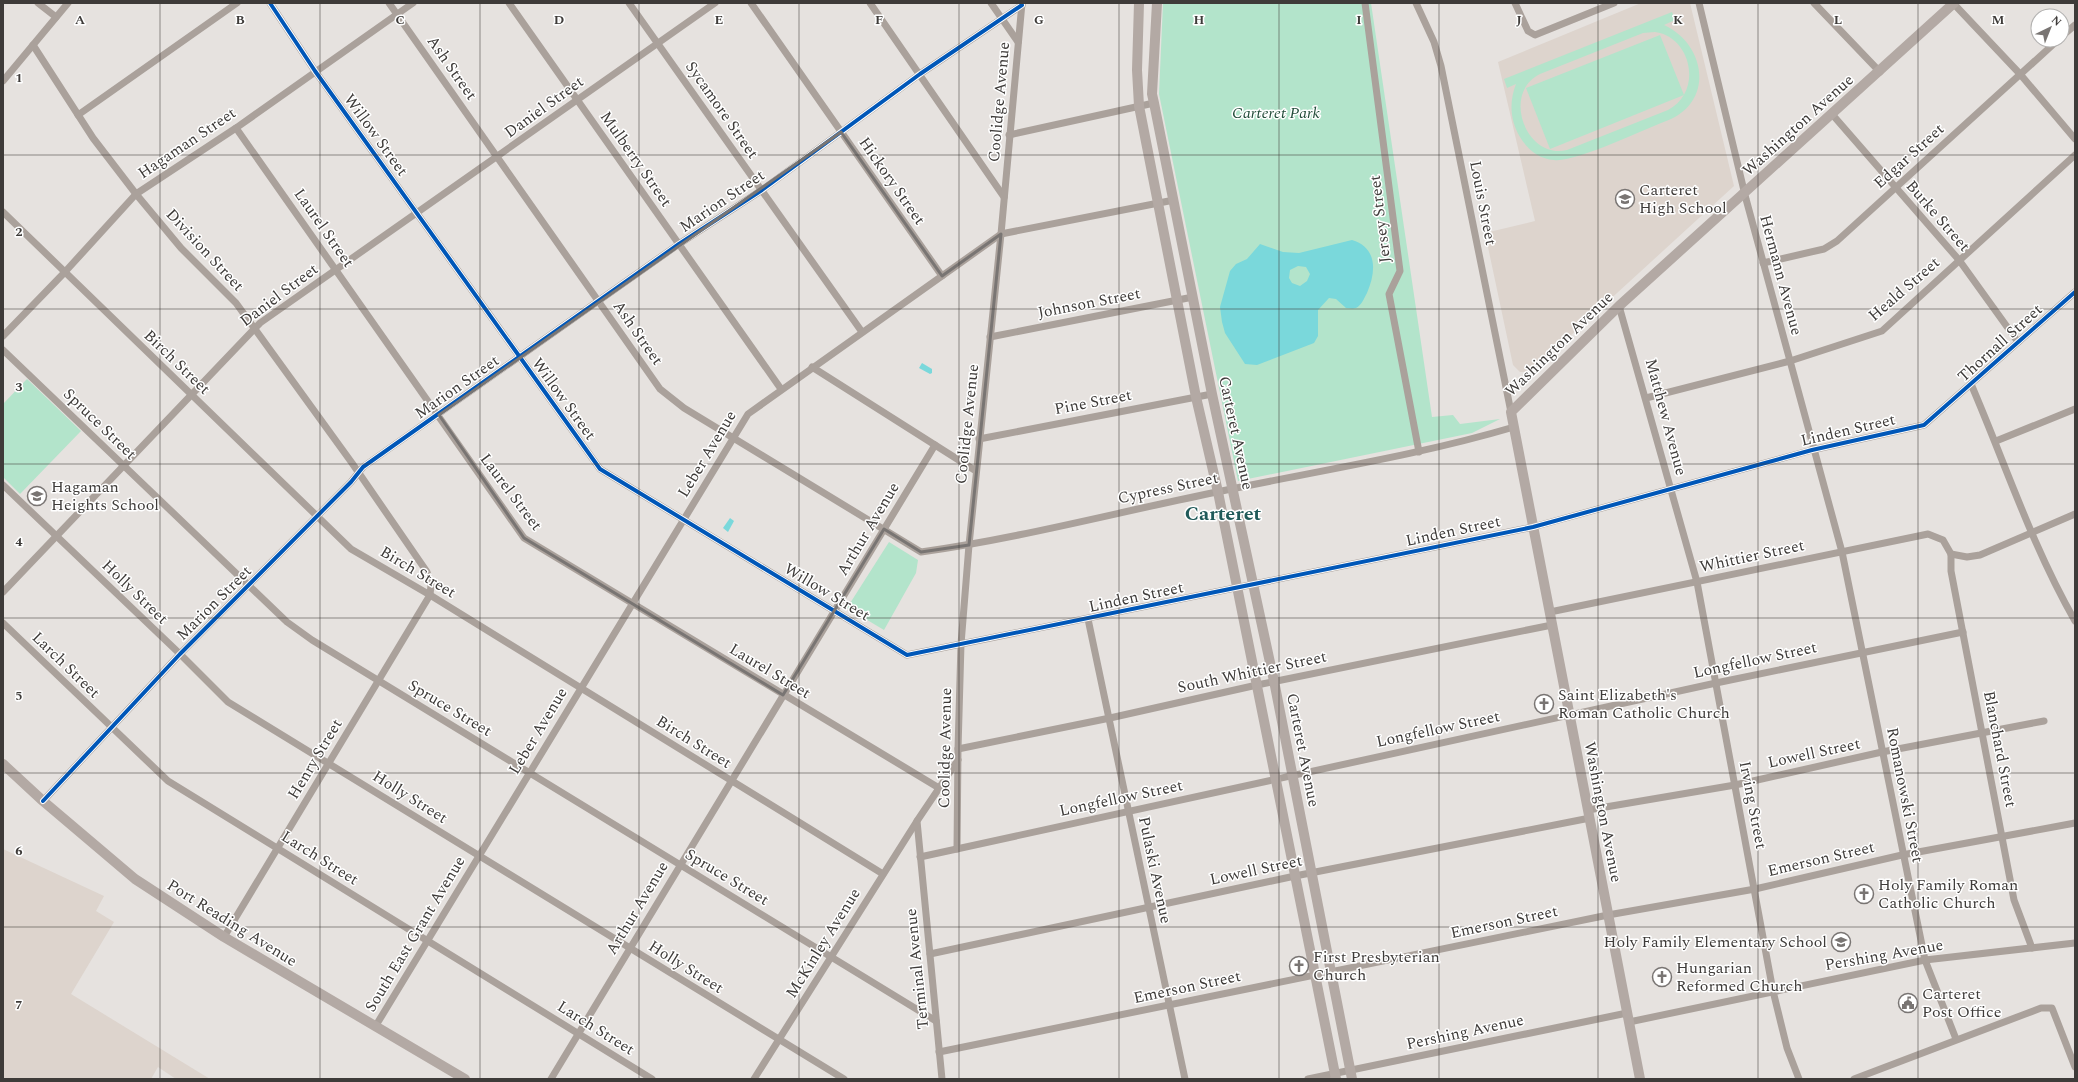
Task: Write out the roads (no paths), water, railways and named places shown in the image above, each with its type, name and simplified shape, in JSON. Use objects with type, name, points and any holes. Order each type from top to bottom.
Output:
[{"type":"street","points":[[38,3],[56,17]]},
{"type":"street","points":[[3,81],[68,3]]},
{"type":"street","points":[[78,115],[237,3]]},
{"type":"street","name":"Willow Street","points":[[270,3],[315,71],[519,358],[600,469],[904,655],[961,644]]},
{"type":"street","name":"Ash Street","points":[[389,3],[660,389],[684,408],[921,552],[969,545]]},
{"type":"street","name":"Hagaman Street","points":[[3,336],[64,273],[136,194],[236,128],[413,3]]},
{"type":"street","name":"Mulberry Street","points":[[509,3],[781,389]]},
{"type":"street","name":"Sycamore Street","points":[[629,3],[862,332]]},
{"type":"street","name":"Daniel Street","points":[[3,592],[255,329],[337,269],[715,3]]},
{"type":"street","name":"Hickory Street","points":[[751,3],[942,276]]},
{"type":"street","points":[[870,3],[1004,197]]},
{"type":"street","points":[[991,3],[1018,42]]},
{"type":"street","name":"Carteret Avenue","points":[[1139,3],[1139,106],[1196,397],[1218,492],[1236,588],[1336,1076]]},
{"type":"street","name":"Carteret Avenue","points":[[1157,3],[1152,94],[1212,394],[1274,681],[1351,1075]]},
{"type":"street","name":"Jersey Street","points":[[1365,3],[1374,56],[1400,271],[1389,294],[1419,452]]},
{"type":"street","name":"Louis Street","points":[[1416,3],[1434,42],[1440,66],[1511,412]]},
{"type":"street","points":[[1515,3],[1528,31],[1535,35],[1614,3]]},
{"type":"street","name":"Hermann Avenue","points":[[1699,3],[1744,193],[1842,552]]},
{"type":"street","points":[[1814,3],[1880,72]]},
{"type":"street","points":[[1954,3],[2020,74],[2075,139]]},
{"type":"street","name":"Washington Avenue","points":[[1640,1079],[1511,412],[1619,306],[1831,113],[1880,72],[1954,3]]},
{"type":"street","name":"Marion Street","points":[[43,801],[180,654],[317,516],[363,467],[679,244],[762,190],[920,74],[1022,4]]},
{"type":"street","name":"Coolidge Avenue","points":[[957,849],[961,644],[979,439],[1001,234],[1022,4]]},
{"type":"street","name":"Division Street","points":[[33,45],[93,138],[136,194],[181,248],[236,303],[255,329],[427,572],[430,585],[430,595]]},
{"type":"street","name":"Edgar Street","points":[[1763,263],[1824,249],[1838,241],[2049,48]]},
{"type":"street","points":[[1009,135],[1154,103]]},
{"type":"street","name":"Burke Street","points":[[1831,113],[1959,260],[2018,342]]},
{"type":"street","name":"Laurel Street","points":[[236,128],[337,269],[524,538],[938,788]]},
{"type":"street","name":"Heald Street","points":[[1646,398],[1790,361],[1882,331],[2075,155]]},
{"type":"street","points":[[1001,234],[1157,202],[1174,200]]},
{"type":"street","name":"Birch Street","points":[[3,212],[64,273],[351,549],[430,595],[580,687],[730,782],[883,874]]},
{"type":"street","name":"Leber Avenue","points":[[479,856],[580,687],[748,414],[781,389],[1001,234]]},
{"type":"street","name":"Thornall Street","points":[[1940,411],[2075,292]]},
{"type":"street","name":"Johnson Street","points":[[990,337],[1193,297]]},
{"type":"street","name":"Matthew Avenue","points":[[1619,306],[1697,582]]},
{"type":"street","name":"Spruce Street","points":[[3,350],[287,622],[312,640],[936,1021]]},
{"type":"street","points":[[812,367],[976,471]]},
{"type":"street","points":[[1971,384],[2032,533],[2057,588],[2075,621]]},
{"type":"street","name":"Pine Street","points":[[979,439],[1212,394]]},
{"type":"street","points":[[1996,442],[2075,409]]},
{"type":"street","name":"Linden Street","points":[[961,644],[1533,527],[1814,451],[1924,425],[1940,411]]},
{"type":"street","name":"Cypress Street","points":[[969,545],[1218,492],[1419,452],[1514,427]]},
{"type":"street","name":"Arthur Avenue","points":[[551,1079],[935,445]]},
{"type":"street","name":"Holly Street","points":[[3,485],[180,654],[228,702],[844,1079]]},
{"type":"street","points":[[1951,554],[1967,557],[1980,555],[2075,514]]},
{"type":"street","name":"Whittier Street","points":[[1550,612],[1928,534],[1943,540],[1951,554]]},
{"type":"street","name":"Romanowski Street","points":[[1842,552],[1902,855],[1925,960],[1956,1039]]},
{"type":"street","name":"Blanchard Street","points":[[1951,554],[1951,571],[2014,900],[2032,948]]},
{"type":"street","name":"Irving Street","points":[[1697,582],[1773,991],[1787,1048],[1799,1079]]},
{"type":"street","name":"Henry Street","points":[[224,937],[430,595]]},
{"type":"street","name":"Pulaski Avenue","points":[[1088,619],[1185,1079]]},
{"type":"street","name":"Larch Street","points":[[3,624],[168,781],[652,1079]]},
{"type":"street","name":"South Whittier Street","points":[[958,749],[1110,718],[1274,681],[1552,625]]},
{"type":"street","name":"Longfellow Street","points":[[920,857],[1716,682],[1963,632]]},
{"type":"street","name":"Lowell Street","points":[[930,954],[1882,752],[2044,721]]},
{"type":"street","name":"McKinley Avenue","points":[[754,1079],[883,874],[958,759]]},
{"type":"street","name":"Port Reading Avenue","points":[[3,764],[43,801],[135,879],[224,937],[465,1079]]},
{"type":"street","points":[[917,821],[920,857]]},
{"type":"street","name":"Emerson Street","points":[[939,1052],[1608,915],[1755,889],[1902,855],[2002,838],[2075,823]]},
{"type":"street","name":"South East Grant Avenue","points":[[375,1027],[479,856]]},
{"type":"street","name":"Terminal Avenue","points":[[920,857],[942,1079]]},
{"type":"street","name":"Pershing Avenue","points":[[1308,1079],[1351,1075],[1628,1018],[1773,991],[1925,960],[2075,943]]},
{"type":"street","points":[[1854,1079],[1956,1039],[2041,1008],[2048,1007],[2052,1008],[2075,1067]]},
{"type":"water","points":[[1352,240],[1360,244],[1367,249],[1373,262],[1372,277],[1367,293],[1358,307],[1355,308],[1346,308],[1336,299],[1329,298],[1318,310],[1318,336],[1314,343],[1257,365],[1245,364],[1225,333],[1222,322],[1220,307],[1230,271],[1236,264],[1247,259],[1260,244],[1283,252],[1299,253]],"holes":[[[1298,266],[1306,267],[1310,274],[1307,281],[1300,286],[1292,283],[1289,278],[1290,270]]]},
{"type":"water","points":[[922,363],[932,369],[932,373],[930,374],[919,368]]},
{"type":"water","points":[[730,518],[734,521],[728,532],[723,528]]},
{"type":"place","name":"Carteret High School","points":[[1625,199]]},
{"type":"place","name":"Hagaman Heights School","points":[[37,496]]},
{"type":"place","name":"Saint Elizabeth's Roman Catholic Church","points":[[1544,704]]},
{"type":"place","name":"Holy Family Roman Catholic Church","points":[[1864,894]]},
{"type":"place","name":"Holy Family Elementary School","points":[[1841,942]]},
{"type":"place","name":"First Presbyterian Church","points":[[1299,966]]},
{"type":"place","name":"Hungarian Reformed Church","points":[[1662,977]]},
{"type":"place","name":"Carteret Post Office","points":[[1908,1003]]},
{"type":"district","name":"Carteret","points":[[1223,514]]},
{"type":"park label","name":"Carteret Park","points":[[1276,113]]}]
